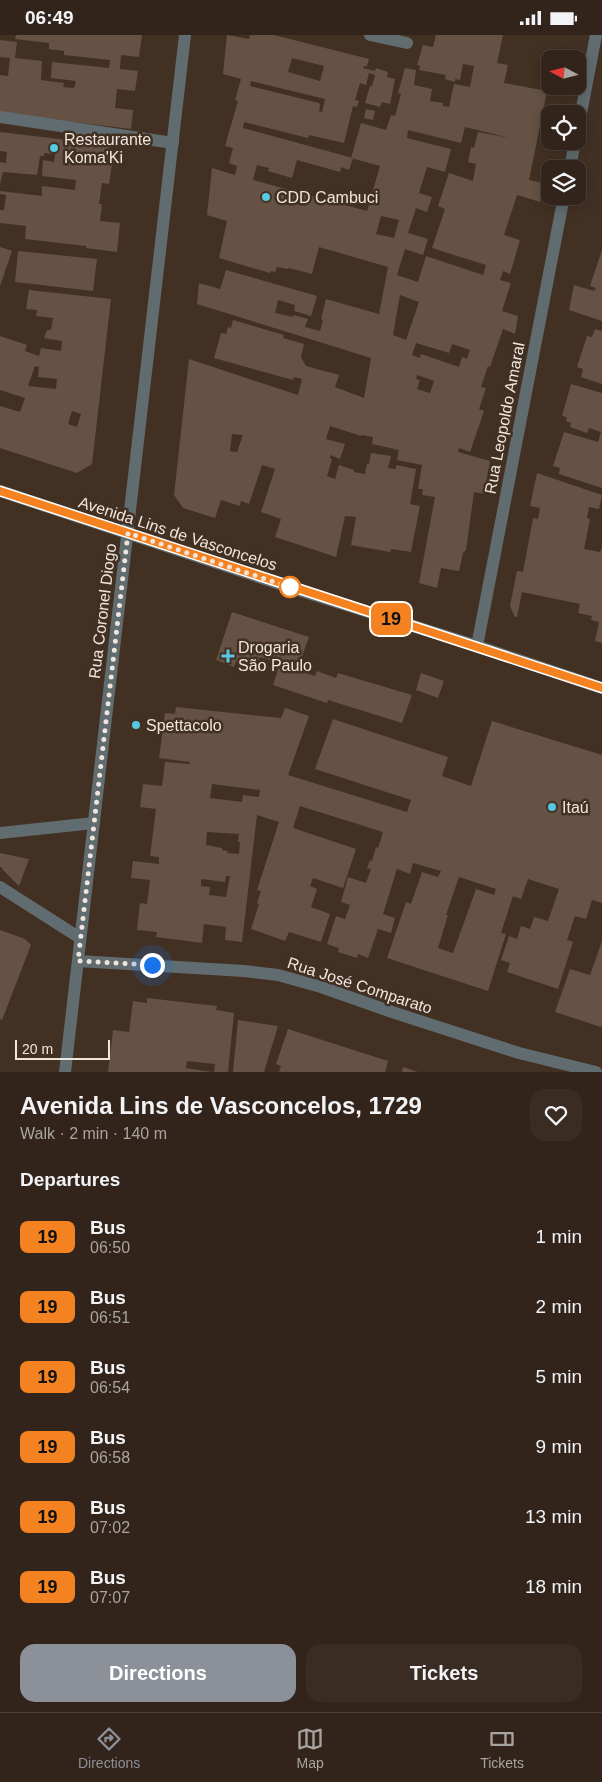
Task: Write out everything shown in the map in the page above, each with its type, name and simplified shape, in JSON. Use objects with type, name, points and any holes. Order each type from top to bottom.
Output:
[{"type":"street","name":"Rua Coronel Diogo","points":[[65,1072],[185,35]]},
{"type":"street","points":[[370,35],[407,43]]},
{"type":"street","points":[[583,105],[596,35]]},
{"type":"street","points":[[0,117],[173,143]]},
{"type":"street","name":"Rua Leopoldo Amaral","points":[[477,646],[562,205]]},
{"type":"street","name":"Avenida Lins de Vasconcelos","points":[[0,491],[602,688]]},
{"type":"street","points":[[0,833],[94,823]]},
{"type":"street","points":[[0,887],[80,938]]},
{"type":"street","name":"Rua José Comparato","points":[[78,961],[244,971],[278,975],[321,987],[519,1053],[596,1072]]},
{"type":"building","points":[[16,35],[142,35],[139,57],[121,55],[120,69],[138,71],[135,91],[117,89],[115,108],[133,110],[131,129],[0,113],[0,75],[8,76],[10,58],[0,57],[0,40],[17,42],[15,58],[42,61],[41,80],[64,83],[63,87],[74,88],[76,81],[51,78],[52,62],[109,68],[110,60],[64,55],[64,51],[49,49],[49,43],[15,39]]},
{"type":"building","points":[[227,35],[249,39],[250,35],[274,35],[369,59],[367,66],[363,68],[375,71],[376,68],[388,72],[387,77],[395,79],[390,104],[382,102],[380,107],[365,103],[375,75],[369,73],[366,85],[360,83],[355,100],[359,101],[357,107],[353,106],[344,143],[309,135],[308,138],[244,122],[243,128],[351,157],[361,123],[386,130],[391,115],[395,116],[401,94],[398,93],[405,68],[416,70],[414,85],[432,89],[430,101],[443,103],[443,106],[449,107],[454,84],[470,87],[474,66],[463,64],[460,80],[455,79],[455,82],[445,79],[446,75],[419,70],[420,66],[417,65],[423,45],[433,47],[436,35],[503,35],[497,63],[508,65],[504,83],[541,90],[541,95],[546,95],[544,105],[541,105],[541,121],[529,180],[541,182],[540,202],[517,195],[504,235],[520,240],[510,274],[503,271],[500,280],[511,283],[502,311],[518,316],[515,334],[503,329],[481,387],[486,388],[479,409],[484,411],[470,452],[459,448],[458,452],[490,461],[484,494],[474,492],[466,550],[463,553],[459,571],[441,568],[437,588],[419,583],[435,497],[422,495],[423,489],[418,489],[422,465],[397,460],[399,450],[372,444],[373,437],[361,436],[330,426],[326,439],[345,444],[340,459],[330,455],[332,459],[327,476],[335,479],[339,465],[354,470],[354,472],[365,474],[371,453],[391,456],[388,468],[396,469],[396,465],[416,469],[410,504],[420,506],[411,552],[391,549],[390,552],[351,545],[356,517],[345,516],[336,557],[275,537],[281,519],[261,512],[275,469],[262,465],[249,504],[241,501],[240,506],[221,500],[215,518],[183,508],[174,495],[189,359],[298,395],[302,379],[294,377],[293,380],[214,358],[221,333],[226,334],[228,327],[231,328],[233,320],[284,335],[283,338],[304,344],[301,357],[306,366],[339,375],[335,387],[364,398],[371,358],[197,304],[199,283],[220,289],[226,270],[317,296],[311,316],[294,311],[295,305],[278,300],[275,313],[308,319],[305,327],[320,331],[326,299],[379,314],[388,267],[319,247],[312,274],[277,267],[275,272],[271,271],[270,273],[219,258],[227,221],[207,215],[212,168],[235,175],[237,166],[229,163],[233,148],[225,146],[238,101],[235,100],[241,79],[223,74]],"holes":[[[292,58],[324,66],[320,81],[288,72]],[[251,81],[325,99],[322,112],[319,111],[319,103],[250,86]],[[465,127],[510,138],[478,132],[474,148],[471,147],[468,162],[476,164],[473,181],[449,173],[438,206],[445,209],[432,248],[486,265],[483,275],[426,256],[418,282],[397,275],[405,249],[423,255],[428,239],[408,233],[416,208],[427,212],[432,197],[419,193],[427,167],[445,172],[451,149],[407,138],[408,130],[461,143]],[[353,159],[380,166],[367,211],[253,180],[257,165],[269,168],[268,171],[292,178],[297,160],[340,172],[341,167],[349,170]],[[381,216],[399,220],[394,238],[376,234]],[[400,295],[419,302],[406,340],[393,335]],[[416,343],[449,353],[452,344],[470,350],[467,359],[462,357],[459,367],[421,354],[420,358],[412,355]],[[417,375],[434,381],[430,393],[417,389],[420,380],[416,379]],[[232,434],[243,435],[237,452],[230,451]]]},
{"type":"building","points":[[366,109],[375,111],[373,120],[364,118]]},
{"type":"building","points":[[0,132],[109,145],[107,164],[112,164],[109,184],[102,183],[99,204],[102,204],[100,221],[120,223],[117,252],[86,248],[86,246],[25,239],[26,226],[0,223],[0,210],[4,210],[6,195],[0,194],[0,191],[42,196],[42,186],[75,190],[76,180],[42,176],[43,160],[54,162],[55,154],[44,153],[44,156],[40,156],[37,175],[3,172],[0,184],[0,162],[6,163],[7,152],[0,151]]},
{"type":"building","points":[[0,247],[12,251],[0,286]]},
{"type":"building","points":[[602,250],[602,321],[569,310],[574,285],[594,291],[596,288],[590,286]]},
{"type":"building","points":[[18,251],[97,259],[93,291],[15,282]]},
{"type":"building","points":[[29,290],[111,299],[92,464],[77,473],[0,448],[0,406],[20,412],[25,398],[0,390],[0,336],[27,345],[25,351],[39,356],[41,348],[61,351],[62,341],[44,338],[47,330],[51,330],[53,318],[36,316],[37,310],[26,309]],"holes":[[[35,366],[39,367],[38,377],[57,379],[56,389],[28,386]],[[72,411],[81,414],[77,427],[68,424]]]},
{"type":"building","points":[[595,329],[602,331],[602,384],[581,377],[583,369],[577,367],[587,336],[592,337]]},
{"type":"building","points":[[571,384],[602,393],[602,488],[559,474],[560,468],[553,466],[564,432],[598,442],[601,432],[589,428],[587,433],[570,427],[571,423],[566,421],[567,417],[562,416]]},
{"type":"building","points":[[537,473],[602,495],[599,509],[589,507],[587,518],[590,519],[584,549],[600,552],[602,547],[602,643],[595,641],[599,622],[591,620],[592,616],[578,613],[580,604],[522,592],[517,617],[515,617],[510,606],[517,571],[523,572],[533,518],[538,519],[540,508],[530,506]]},
{"type":"building","points":[[232,612],[309,637],[297,670],[315,676],[317,671],[336,678],[338,673],[412,695],[402,723],[328,700],[327,703],[273,685],[280,663],[260,657],[255,668],[236,661],[234,667],[216,660]]},
{"type":"building","points":[[421,673],[444,681],[438,698],[416,690]]},
{"type":"building","points":[[176,707],[281,718],[285,708],[309,716],[288,775],[407,812],[411,800],[315,769],[333,719],[448,757],[442,776],[471,786],[492,721],[602,755],[602,903],[592,900],[586,919],[575,916],[567,940],[573,942],[558,989],[507,972],[510,963],[501,960],[509,936],[517,939],[521,926],[530,929],[534,917],[548,921],[559,889],[528,879],[521,899],[513,896],[501,933],[506,934],[488,991],[387,958],[406,902],[411,904],[422,872],[438,877],[441,871],[413,863],[410,874],[397,869],[383,914],[395,918],[391,933],[378,929],[368,958],[358,954],[357,958],[338,952],[339,948],[327,944],[336,916],[345,919],[350,905],[341,902],[348,877],[366,883],[371,869],[367,868],[370,860],[372,861],[376,847],[378,848],[383,832],[300,806],[293,828],[356,849],[343,888],[313,878],[310,886],[317,889],[311,907],[330,914],[321,942],[289,932],[285,941],[251,929],[261,891],[257,890],[279,822],[257,815],[242,942],[225,940],[226,927],[204,924],[202,943],[156,937],[157,932],[137,930],[140,903],[147,904],[150,880],[131,878],[133,861],[159,864],[159,857],[150,856],[156,809],[140,807],[143,784],[162,786],[165,762],[189,764],[190,762],[159,758],[165,713],[175,714]],"holes":[[[212,784],[260,790],[259,797],[243,795],[242,802],[210,798]],[[207,832],[239,834],[239,854],[227,853],[228,851],[222,850],[222,848],[206,845]],[[226,876],[230,876],[226,897],[209,895],[210,887],[201,886],[201,879],[225,882]],[[459,877],[496,889],[494,895],[476,889],[453,953],[438,948],[448,915],[446,915]]]},
{"type":"building","points":[[0,853],[29,859],[19,886],[0,867]]},
{"type":"building","points":[[0,930],[25,939],[31,945],[2,1020],[0,1019]]},
{"type":"building","points":[[602,941],[601,1027],[555,1012],[570,969],[590,975]]},
{"type":"building","points":[[147,998],[217,1006],[216,1010],[234,1013],[228,1072],[214,1072],[215,1064],[187,1061],[186,1068],[212,1072],[108,1072],[113,1030],[129,1032],[133,1001],[147,1003]]},
{"type":"building","points":[[238,1020],[278,1026],[264,1072],[233,1072]]},
{"type":"building","points":[[288,1029],[388,1061],[385,1072],[279,1072],[281,1066],[276,1064]]},
{"type":"building","points":[[403,1067],[418,1072],[402,1072]]},
{"type":"bus line","name":"19","points":[[0,491],[602,688]]},
{"type":"place","name":"Restaurante Koma'Ki","points":[[54,148]]},
{"type":"place","name":"CDD Cambuci","points":[[266,197]]},
{"type":"place","name":"Drogaria São Paulo","points":[[228,656]]},
{"type":"place","name":"Spettacolo","points":[[136,725]]},
{"type":"place","name":"Itaú","points":[[552,807]]},
{"type":"route","points":[[152,965],[78,961],[128,533],[292,588],[290,587]]}]
